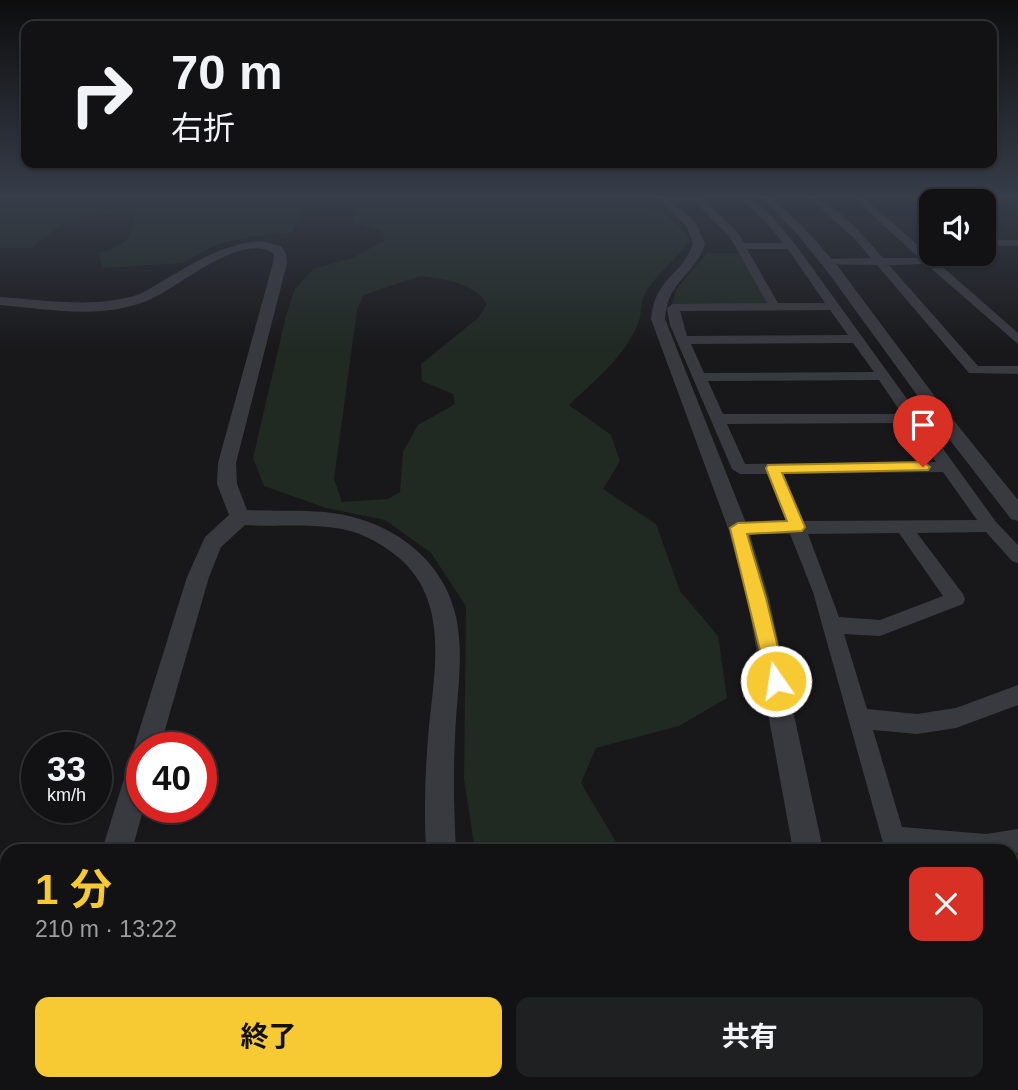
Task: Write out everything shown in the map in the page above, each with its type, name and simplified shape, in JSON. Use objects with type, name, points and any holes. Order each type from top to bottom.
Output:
[{"type":"street","points":[[0,300],[101,306],[122,304],[146,297],[237,249]]},
{"type":"street","points":[[240,517],[227,484],[227,463],[280,263],[277,249]]},
{"type":"street","points":[[697,249],[666,285],[660,296],[658,319],[738,528],[758,598],[807,844]]},
{"type":"street","points":[[742,249],[774,306]]},
{"type":"street","points":[[794,249],[990,526],[1018,556]]},
{"type":"street","points":[[822,249],[836,262],[1018,492]]},
{"type":"street","points":[[827,249],[982,471],[1018,514]]},
{"type":"street","points":[[870,249],[974,370],[1018,370]]},
{"type":"street","points":[[836,262],[919,261]]},
{"type":"street","points":[[935,266],[1018,340]]},
{"type":"street","points":[[834,306],[673,308],[676,325],[740,469],[948,467]]},
{"type":"street","points":[[683,340],[857,339]]},
{"type":"street","points":[[699,377],[883,376]]},
{"type":"street","points":[[718,419],[913,418]]},
{"type":"street","points":[[773,468],[822,592],[895,844]]},
{"type":"street","points":[[152,732],[202,565],[212,543],[240,517],[328,520],[357,526],[400,546],[426,571],[439,596],[446,623],[439,762],[441,844]]},
{"type":"street","points":[[832,625],[880,628],[956,599],[903,526]]},
{"type":"street","points":[[738,528],[990,526]]},
{"type":"street","points":[[859,718],[916,724],[956,718],[1018,695]]},
{"type":"street","points":[[119,844],[126,820]]},
{"type":"street","points":[[999,844],[1018,841]]},
{"type":"shaded area","points":[[110,249],[209,249],[182,263],[102,268],[99,253]]},
{"type":"shaded area","points":[[369,249],[683,249],[645,294],[639,321],[618,356],[569,405],[611,435],[620,461],[603,489],[656,524],[680,591],[718,636],[727,698],[679,726],[596,748],[581,783],[617,844],[474,844],[464,779],[466,606],[431,553],[385,520],[326,508],[264,486],[253,458],[286,316],[295,289],[313,269],[352,258]],"holes":[[[420,276],[449,280],[474,291],[487,304],[478,318],[421,364],[422,381],[453,394],[455,404],[418,425],[403,452],[400,492],[388,499],[342,502],[334,479],[357,310],[364,295]]]},
{"type":"shaded area","points":[[707,253],[740,253],[767,302],[672,304],[677,288]]},
{"type":"route","points":[[776,681],[758,598],[738,528],[797,527],[773,468],[923,467]]}]
